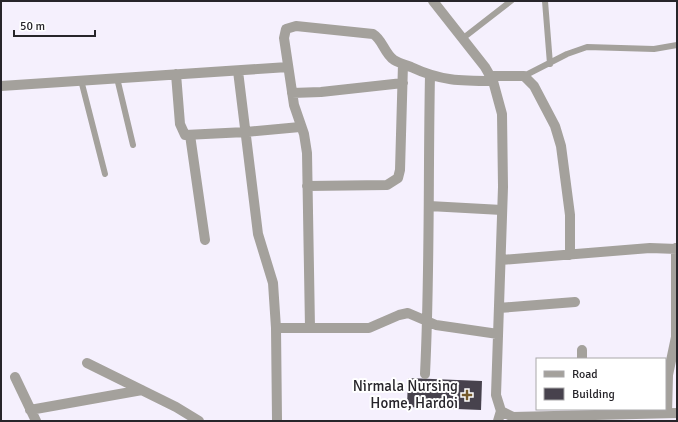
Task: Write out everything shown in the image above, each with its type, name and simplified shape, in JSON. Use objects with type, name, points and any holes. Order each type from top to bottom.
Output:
[{"type":"street","points":[[432,1],[485,66],[491,79],[502,114],[501,260],[496,395],[501,411],[498,421]]},
{"type":"street","points":[[310,328],[307,153],[292,93],[283,33],[286,29],[296,26],[373,34],[382,41],[390,56],[403,64],[430,75],[449,80],[491,79],[524,76],[534,86],[555,126],[561,146],[570,215],[570,255]]},
{"type":"street","points":[[307,186],[387,185],[398,178],[400,170],[403,64]]},
{"type":"street","points":[[1,86],[288,67]]},
{"type":"street","points":[[238,71],[258,234],[273,283],[276,328],[277,420]]},
{"type":"street","points":[[176,74],[182,131],[185,134],[246,132],[300,126]]},
{"type":"street","points":[[425,374],[428,321],[430,75]]},
{"type":"street","points":[[292,93],[334,91],[403,82]]},
{"type":"street","points":[[190,135],[205,240]]},
{"type":"street","points":[[429,206],[502,210]]},
{"type":"street","points":[[501,260],[650,248],[677,248],[676,337],[668,375],[666,402]]},
{"type":"street","points":[[499,308],[575,302]]},
{"type":"street","points":[[276,328],[369,328],[399,315],[408,313],[436,325],[498,334]]},
{"type":"street","points":[[87,363],[142,390],[199,421]]},
{"type":"street","points":[[15,378],[36,421]]},
{"type":"street","points":[[30,410],[142,390]]},
{"type":"street","points":[[501,411],[513,417],[550,418],[582,412],[665,415]]},
{"type":"lane","points":[[462,39],[511,1]]},
{"type":"lane","points":[[545,1],[550,64]]},
{"type":"lane","points":[[524,76],[567,54],[587,47],[654,49],[677,45]]},
{"type":"lane","points":[[117,78],[134,145]]},
{"type":"lane","points":[[81,80],[105,174]]},
{"type":"building","points":[[408,378],[482,381],[481,410],[407,407]]},
{"type":"place","name":"Nirmala Nursing Home, Hardoi","points":[[467,395]]}]
